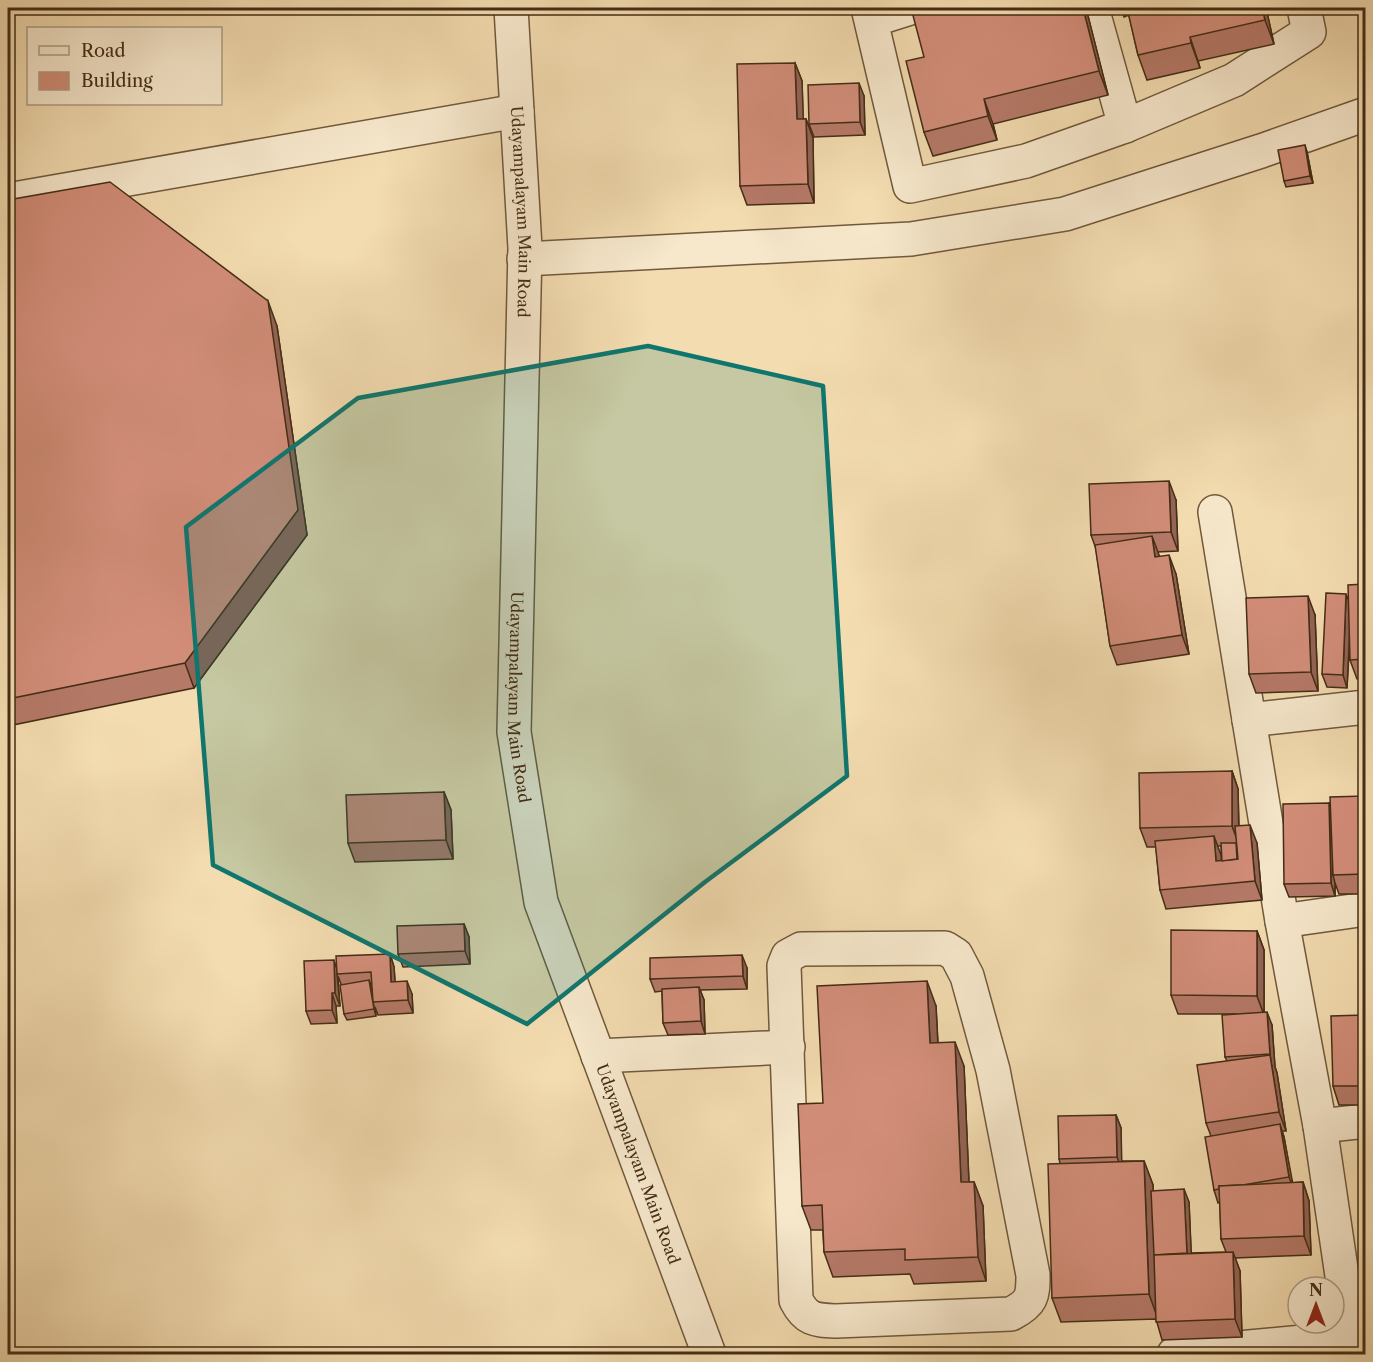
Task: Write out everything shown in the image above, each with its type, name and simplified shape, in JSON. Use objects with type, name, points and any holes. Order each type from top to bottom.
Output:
[{"type":"street","name":"Udayampalayam Main Road","points":[[511,8],[524,259],[514,732],[541,902],[709,1354]]},
{"type":"street","points":[[910,8],[870,14],[910,186],[1026,161],[1125,126],[1234,80],[1309,32],[1304,8]]},
{"type":"street","points":[[1092,8],[1125,126]]},
{"type":"street","points":[[8,200],[517,111]]},
{"type":"street","points":[[524,259],[911,238],[1065,214],[1261,151],[1365,114]]},
{"type":"street","points":[[1174,1354],[1358,1337],[1282,921],[1215,512]]},
{"type":"street","points":[[1249,720],[1365,707]]},
{"type":"street","points":[[1282,921],[1365,909]]},
{"type":"street","points":[[921,948],[945,948],[956,955],[967,976],[993,1070],[1033,1275],[1033,1292],[1027,1306],[1011,1314],[836,1321],[812,1319],[801,1310],[796,1300],[788,1047],[784,966],[788,956],[801,949],[921,948]]},
{"type":"street","points":[[598,1056],[788,1047]]},
{"type":"street","points":[[1320,1126],[1365,1121]]},
{"type":"highlighted area","points":[[648,346],[823,386],[847,776],[705,882],[527,1024],[213,865],[186,527],[358,398]]},
{"type":"building","points":[[911,8],[1083,8],[1099,71],[984,99],[988,116],[924,132],[906,61],[924,57]]},
{"type":"building","points":[[1127,8],[1262,8],[1265,20],[1190,37],[1191,43],[1138,55]]},
{"type":"building","points":[[795,63],[797,119],[806,119],[808,184],[740,186],[737,64]]},
{"type":"building","points":[[859,83],[860,122],[809,124],[808,85]]},
{"type":"building","points":[[1305,145],[1310,176],[1284,181],[1278,150]]},
{"type":"building","points":[[110,182],[268,301],[298,510],[185,663],[8,699],[8,200]]},
{"type":"building","points":[[1169,481],[1171,532],[1091,535],[1089,484]]},
{"type":"building","points":[[1152,536],[1155,557],[1169,555],[1182,635],[1110,646],[1095,545]]},
{"type":"building","points":[[1365,584],[1365,659],[1350,660],[1348,585]]},
{"type":"building","points":[[1326,593],[1346,594],[1343,675],[1322,674]]},
{"type":"building","points":[[1308,596],[1311,672],[1249,674],[1246,598]]},
{"type":"building","points":[[1232,771],[1232,826],[1140,828],[1139,773]]},
{"type":"building","points":[[444,792],[446,840],[348,843],[346,795]]},
{"type":"building","points":[[1365,796],[1365,874],[1333,875],[1330,797]]},
{"type":"building","points":[[1329,803],[1331,883],[1284,884],[1283,804]]},
{"type":"building","points":[[1250,825],[1255,881],[1160,890],[1155,841],[1214,836],[1216,861],[1238,859],[1235,826]]},
{"type":"building","points":[[1221,843],[1236,843],[1237,859],[1222,861]]},
{"type":"building","points":[[464,924],[465,951],[398,954],[397,926]]},
{"type":"building","points":[[1171,930],[1257,931],[1257,996],[1171,995]]},
{"type":"building","points":[[390,954],[391,982],[407,981],[408,1000],[373,1002],[371,972],[337,974],[336,956]]},
{"type":"building","points":[[742,955],[743,976],[650,979],[650,958]]},
{"type":"building","points":[[334,960],[335,993],[332,993],[332,1010],[306,1011],[304,961]]},
{"type":"building","points":[[369,980],[374,1009],[344,1014],[340,985]]},
{"type":"building","points":[[927,981],[930,1043],[955,1042],[961,1182],[974,1182],[978,1257],[905,1260],[905,1249],[824,1252],[822,1205],[802,1206],[798,1104],[823,1103],[817,986]]},
{"type":"building","points":[[699,987],[701,1021],[663,1023],[662,989]]},
{"type":"building","points":[[1267,1012],[1270,1054],[1225,1057],[1222,1015]]},
{"type":"building","points":[[1365,1015],[1365,1086],[1333,1086],[1331,1016]]},
{"type":"building","points":[[1270,1055],[1279,1112],[1206,1123],[1197,1065]]},
{"type":"building","points":[[1116,1115],[1117,1157],[1059,1159],[1058,1116]]},
{"type":"building","points":[[1280,1124],[1289,1177],[1243,1185],[1219,1186],[1219,1189],[1214,1190],[1205,1137]]},
{"type":"building","points":[[1144,1161],[1149,1294],[1052,1298],[1048,1164]]},
{"type":"building","points":[[1303,1182],[1304,1236],[1221,1239],[1219,1186]]},
{"type":"building","points":[[1184,1189],[1187,1253],[1154,1255],[1151,1191]]},
{"type":"building","points":[[1359,1231],[1365,1231],[1365,1299],[1361,1300]]},
{"type":"building","points":[[1233,1252],[1235,1319],[1156,1322],[1154,1255]]}]
